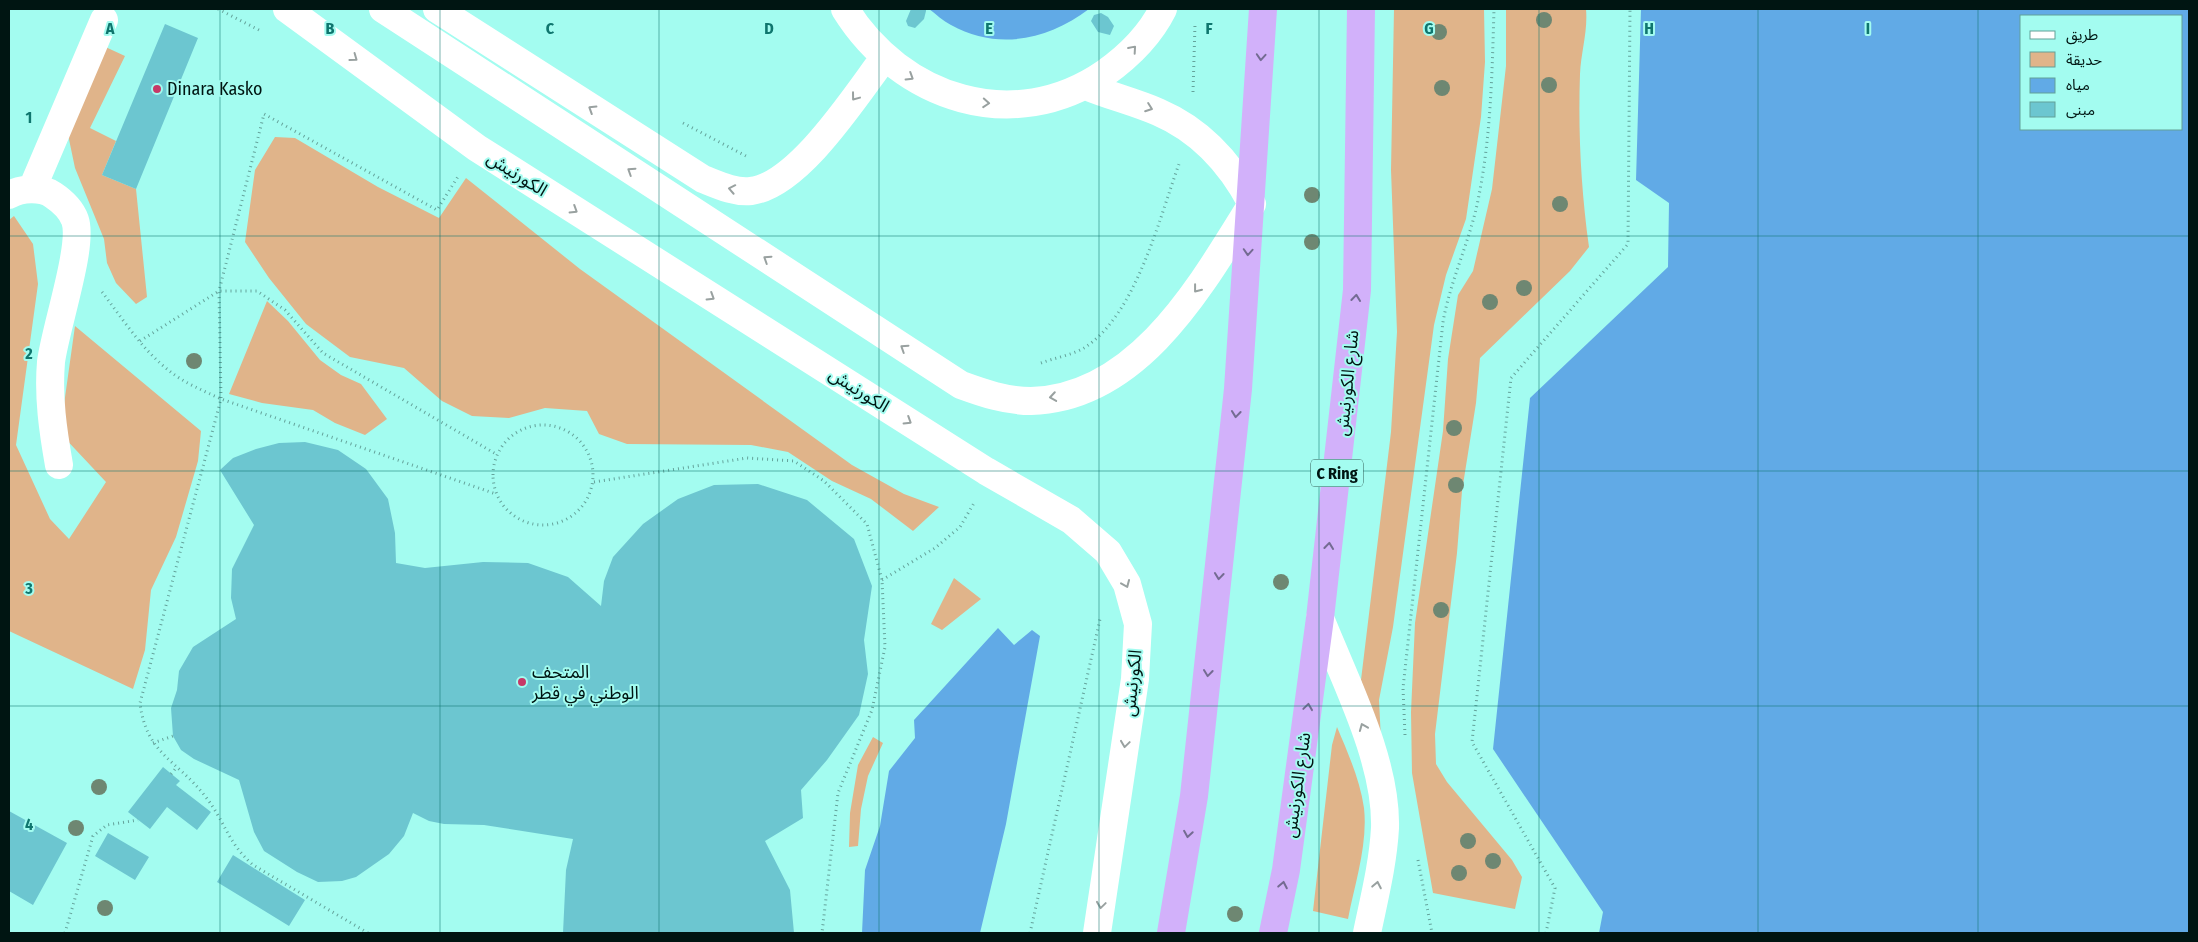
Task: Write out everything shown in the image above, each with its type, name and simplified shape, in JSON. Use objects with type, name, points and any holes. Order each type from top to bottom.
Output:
[{"type":"highway","points":[[1172,933],[1194,796],[1238,389],[1252,204],[1263,9]]},
{"type":"highway","name":"شارع الكورنيش","points":[[1273,933],[1286,870],[1320,618],[1357,290],[1361,9]]},
{"type":"street","name":"الكورنيش","points":[[287,9],[477,148],[986,471],[1071,520],[1108,552],[1127,584],[1138,624],[1135,679],[1097,933]]},
{"type":"street","points":[[383,9],[960,385],[992,396],[1031,401],[1072,394],[1109,377],[1160,337],[1204,280],[1252,204],[1239,179],[1199,135],[1160,112],[1086,86]]},
{"type":"street","points":[[438,9],[703,179],[729,189],[751,191],[779,181],[801,162],[827,134],[884,58]]},
{"type":"street","points":[[846,9],[861,33],[884,58],[910,77],[939,92],[975,102],[1013,105],[1051,99],[1086,86],[1125,59],[1156,23],[1163,9]]},
{"type":"street","points":[[59,465],[50,405],[51,362],[78,238],[77,229],[75,220],[65,204],[50,193],[20,192],[104,20]]},
{"type":"street","points":[[1320,618],[1376,758],[1382,792],[1385,827],[1381,862],[1368,933]]},
{"type":"path","points":[[218,9],[262,32]]},
{"type":"path","points":[[1405,743],[1403,688],[1443,322],[1453,279],[1476,207],[1484,170],[1491,103],[1494,9]]},
{"type":"path","points":[[1546,933],[1555,888],[1472,742],[1511,378],[1628,244],[1630,9]]},
{"type":"path","points":[[1039,364],[1084,348],[1108,326],[1134,289],[1191,130],[1195,18]]},
{"type":"path","points":[[368,933],[253,865],[232,844],[216,811],[204,794],[153,743],[142,717],[140,703],[221,399],[218,291],[264,114],[437,210],[461,172]]},
{"type":"path","points":[[678,121],[713,137],[748,157],[751,191]]},
{"type":"path","points":[[74,256],[140,341],[167,369],[196,387],[221,399],[496,494]]},
{"type":"path","points":[[140,341],[218,291],[257,291],[285,310],[322,354],[496,454]]},
{"type":"path","points":[[533,424],[557,425],[579,437],[592,458],[594,482],[584,506],[563,523],[536,526],[512,515],[496,494],[492,474],[496,454],[511,435],[533,424]]},
{"type":"path","points":[[594,482],[747,458],[794,461],[824,481],[867,524],[882,580],[885,647],[872,710],[838,793],[822,933]]},
{"type":"path","points":[[882,580],[935,548],[960,527],[976,499],[986,471]]},
{"type":"path","points":[[1030,933],[1101,615],[1127,584]]},
{"type":"path","points":[[153,743],[173,736]]},
{"type":"path","points":[[171,774],[176,768]]},
{"type":"path","points":[[65,933],[93,836],[107,825],[138,820]]},
{"type":"path","points":[[1416,852],[1432,933]]},
{"type":"green space","points":[[1394,9],[1484,9],[1485,62],[1481,117],[1466,219],[1446,275],[1434,325],[1393,627],[1379,700],[1382,760],[1361,680],[1391,432],[1397,332],[1391,170]]},
{"type":"green space","points":[[1506,9],[1586,9],[1580,74],[1579,117],[1582,182],[1589,247],[1570,271],[1480,358],[1476,403],[1462,491],[1457,553],[1435,734],[1436,764],[1447,782],[1512,860],[1522,877],[1515,909],[1433,893],[1412,773],[1411,712],[1415,623],[1443,431],[1448,359],[1458,295],[1473,271],[1492,189],[1506,66]]},
{"type":"green space","points":[[99,44],[125,56],[90,128],[116,141],[102,175],[136,189],[147,297],[136,304],[116,283],[107,263],[104,239],[75,168],[66,125]]},
{"type":"green space","points":[[275,137],[295,138],[378,187],[439,218],[466,178],[580,269],[852,465],[904,494],[939,507],[913,531],[871,499],[832,481],[788,452],[751,445],[627,444],[599,434],[587,411],[545,408],[509,418],[472,416],[442,401],[404,368],[350,357],[306,324],[269,278],[245,242],[255,170]]},
{"type":"green space","points":[[14,216],[33,244],[38,284],[16,445],[50,519],[69,539],[106,482],[60,433],[75,326],[201,431],[198,461],[176,537],[151,590],[145,650],[133,689],[9,631],[9,220]]},
{"type":"green space","points":[[267,301],[288,321],[320,360],[341,375],[361,384],[387,419],[365,435],[335,423],[313,410],[262,403],[229,394]]},
{"type":"green space","points":[[954,578],[981,599],[942,630],[931,624]]},
{"type":"green space","points":[[1337,727],[1357,777],[1365,822],[1363,849],[1348,919],[1313,911],[1332,745]]},
{"type":"green space","points":[[873,737],[883,743],[868,776],[861,809],[858,846],[849,847],[850,813],[858,765]]},
{"type":"water","points":[[929,9],[1089,9],[1073,20],[1040,35],[1005,40],[969,33],[948,23]]},
{"type":"water","points":[[1641,9],[2189,9],[2189,933],[1599,933],[1603,912],[1493,749],[1530,398],[1668,267],[1669,203],[1636,180]]},
{"type":"water","points":[[998,628],[1014,645],[1032,630],[1040,636],[1006,824],[980,933],[862,933],[865,870],[880,826],[889,771],[915,738],[914,720]]},
{"type":"building","points":[[911,9],[926,9],[924,19],[915,28],[908,26],[906,21]]},
{"type":"building","points":[[1101,13],[1108,17],[1114,26],[1110,35],[1098,32],[1091,21],[1094,15]]},
{"type":"building","name":"Dinara Kasko","points":[[165,24],[198,38],[136,189],[102,175]]},
{"type":"building","name":"المتحف الوطني في قطر","points":[[305,442],[338,450],[366,469],[388,499],[395,533],[396,563],[425,568],[483,562],[528,563],[568,577],[601,606],[604,581],[613,557],[643,524],[678,499],[714,485],[758,484],[807,500],[854,539],[872,586],[864,640],[868,674],[859,715],[827,760],[801,790],[803,818],[765,841],[790,890],[794,933],[563,933],[566,870],[573,839],[484,825],[444,824],[429,821],[413,813],[404,836],[389,854],[356,877],[342,881],[318,882],[297,872],[264,851],[254,832],[239,780],[194,759],[181,750],[173,736],[171,708],[177,690],[179,671],[193,647],[236,619],[231,598],[232,569],[254,525],[220,470],[233,458],[256,449],[279,443]]},
{"type":"building","points":[[163,767],[180,781],[176,785],[211,812],[197,830],[167,807],[150,829],[128,812]]},
{"type":"building","points":[[9,811],[67,843],[33,905],[9,891]]},
{"type":"building","points":[[108,833],[149,857],[135,880],[95,856]]},
{"type":"building","points":[[233,855],[305,900],[289,926],[217,882]]},
{"type":"place","name":"Dinara Kasko","points":[[157,89]]},
{"type":"place","name":"المتحف الوطني في قطر","points":[[522,682]]}]
